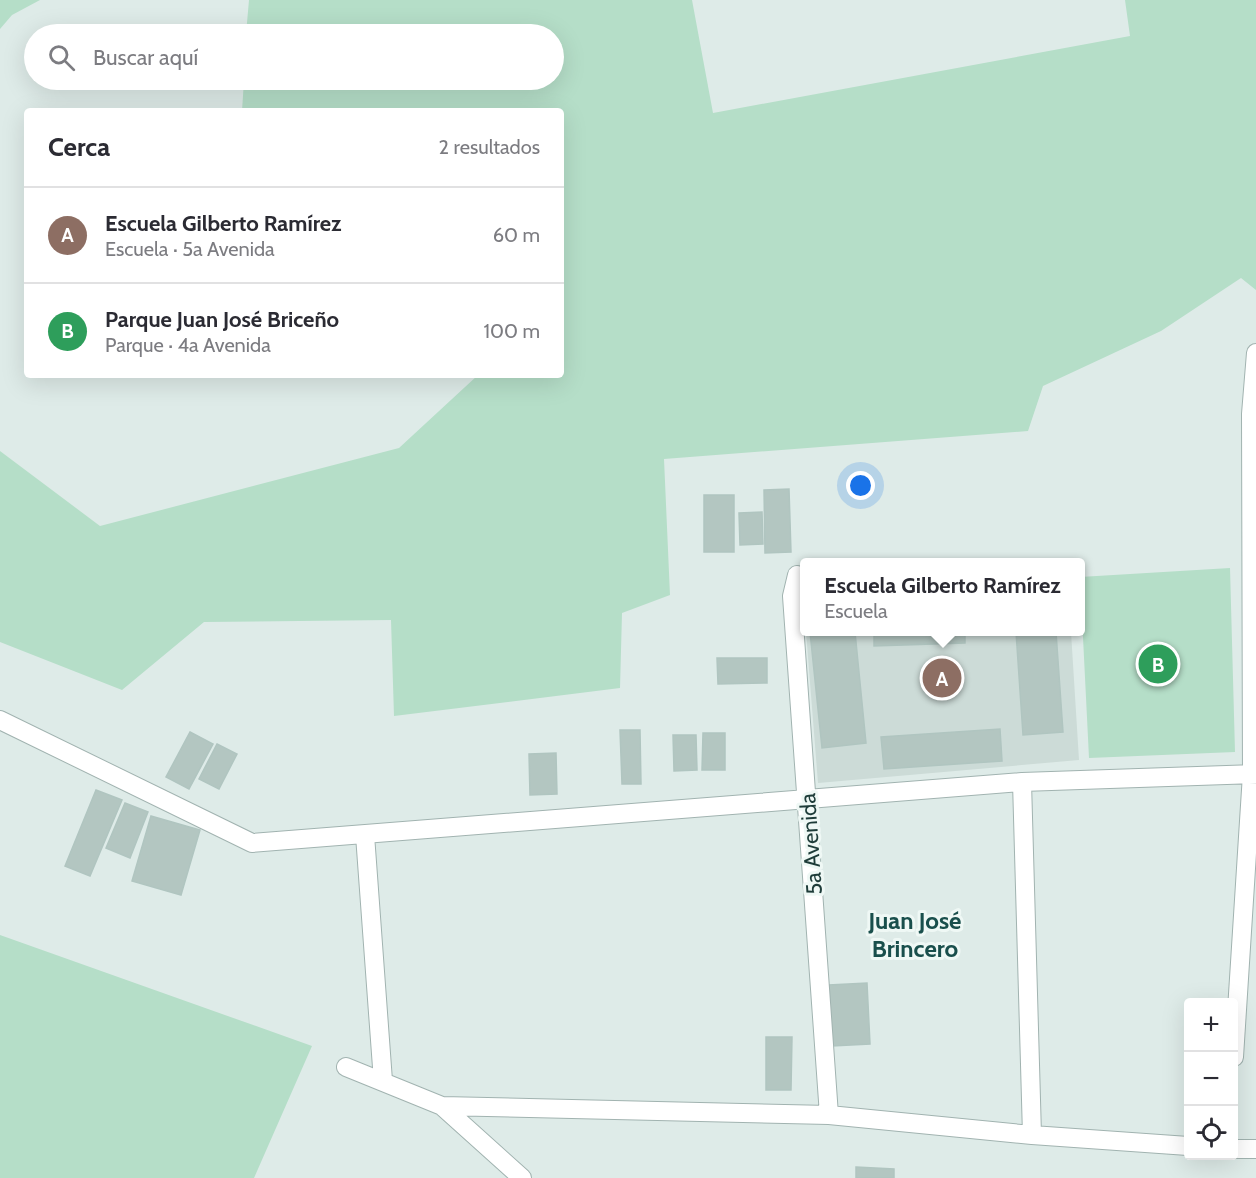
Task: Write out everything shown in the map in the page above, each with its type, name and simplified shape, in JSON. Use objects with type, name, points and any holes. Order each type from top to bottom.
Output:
[{"type":"street","points":[[1233,1052],[1254,774],[1251,414],[1256,353]]},
{"type":"street","name":"5a Avenida","points":[[797,575],[792,596],[829,1115]]},
{"type":"street","points":[[0,720],[252,843],[1022,782],[1254,774]]},
{"type":"street","points":[[1022,782],[1032,1136]]},
{"type":"street","points":[[365,835],[382,1082]]},
{"type":"street","points":[[346,1067],[442,1106],[522,1178]]},
{"type":"street","points":[[442,1106],[829,1115],[1032,1136],[1184,1146]]},
{"type":"street","points":[[1238,1149],[1256,1149]]},
{"type":"shaded area","points":[[806,636],[1071,636],[1079,760],[818,783]]},
{"type":"green space","points":[[0,0],[40,0],[12,15],[0,29]]},
{"type":"green space","points":[[249,0],[692,0],[713,113],[1130,36],[1125,0],[1256,0],[1256,290],[1241,278],[1161,331],[1043,386],[1028,431],[664,459],[670,595],[622,613],[620,688],[394,716],[391,620],[204,622],[122,690],[0,642],[0,451],[100,526],[399,448],[475,378],[564,378],[564,108],[242,108],[243,90],[564,90],[564,24],[247,24]]},
{"type":"green space","points":[[1230,568],[1235,752],[1089,758],[1083,636],[1085,636],[1085,577]]},
{"type":"green space","points":[[0,935],[312,1046],[254,1178],[0,1178]]},
{"type":"building","points":[[789,489],[791,552],[765,553],[764,490]]},
{"type":"building","points":[[704,495],[734,495],[734,552],[704,552]]},
{"type":"building","points":[[762,512],[763,544],[740,545],[739,513]]},
{"type":"building","points":[[810,636],[855,636],[866,743],[822,748]]},
{"type":"building","points":[[874,636],[965,636],[965,643],[874,646]]},
{"type":"building","points":[[1016,636],[1056,636],[1063,732],[1023,735]]},
{"type":"building","points":[[717,658],[767,658],[767,683],[718,684]]},
{"type":"building","points":[[1000,729],[1002,761],[884,769],[881,737]]},
{"type":"building","points":[[620,730],[640,730],[641,784],[622,784]]},
{"type":"building","points":[[190,732],[213,744],[189,789],[166,777]]},
{"type":"building","points":[[703,733],[725,733],[725,770],[702,770]]},
{"type":"building","points":[[673,735],[696,735],[697,770],[674,771]]},
{"type":"building","points":[[217,744],[237,754],[219,789],[199,779]]},
{"type":"building","points":[[556,753],[557,794],[530,795],[529,754]]},
{"type":"building","points":[[96,790],[122,800],[90,876],[65,866]]},
{"type":"building","points":[[125,803],[148,812],[130,858],[106,848]]},
{"type":"building","points":[[151,816],[200,830],[181,895],[132,881]]},
{"type":"building","points":[[867,983],[870,1044],[832,1046],[829,985]]},
{"type":"building","points":[[766,1037],[792,1037],[791,1090],[766,1090]]},
{"type":"building","points":[[856,1167],[894,1169],[894,1178],[856,1178]]},
{"type":"place","name":"Parque Juan José Briceño","points":[[1158,664]]},
{"type":"place","name":"Escuela Gilberto Ramírez","points":[[942,678]]},
{"type":"district","name":"Juan José Brincero","points":[[915,934]]}]
